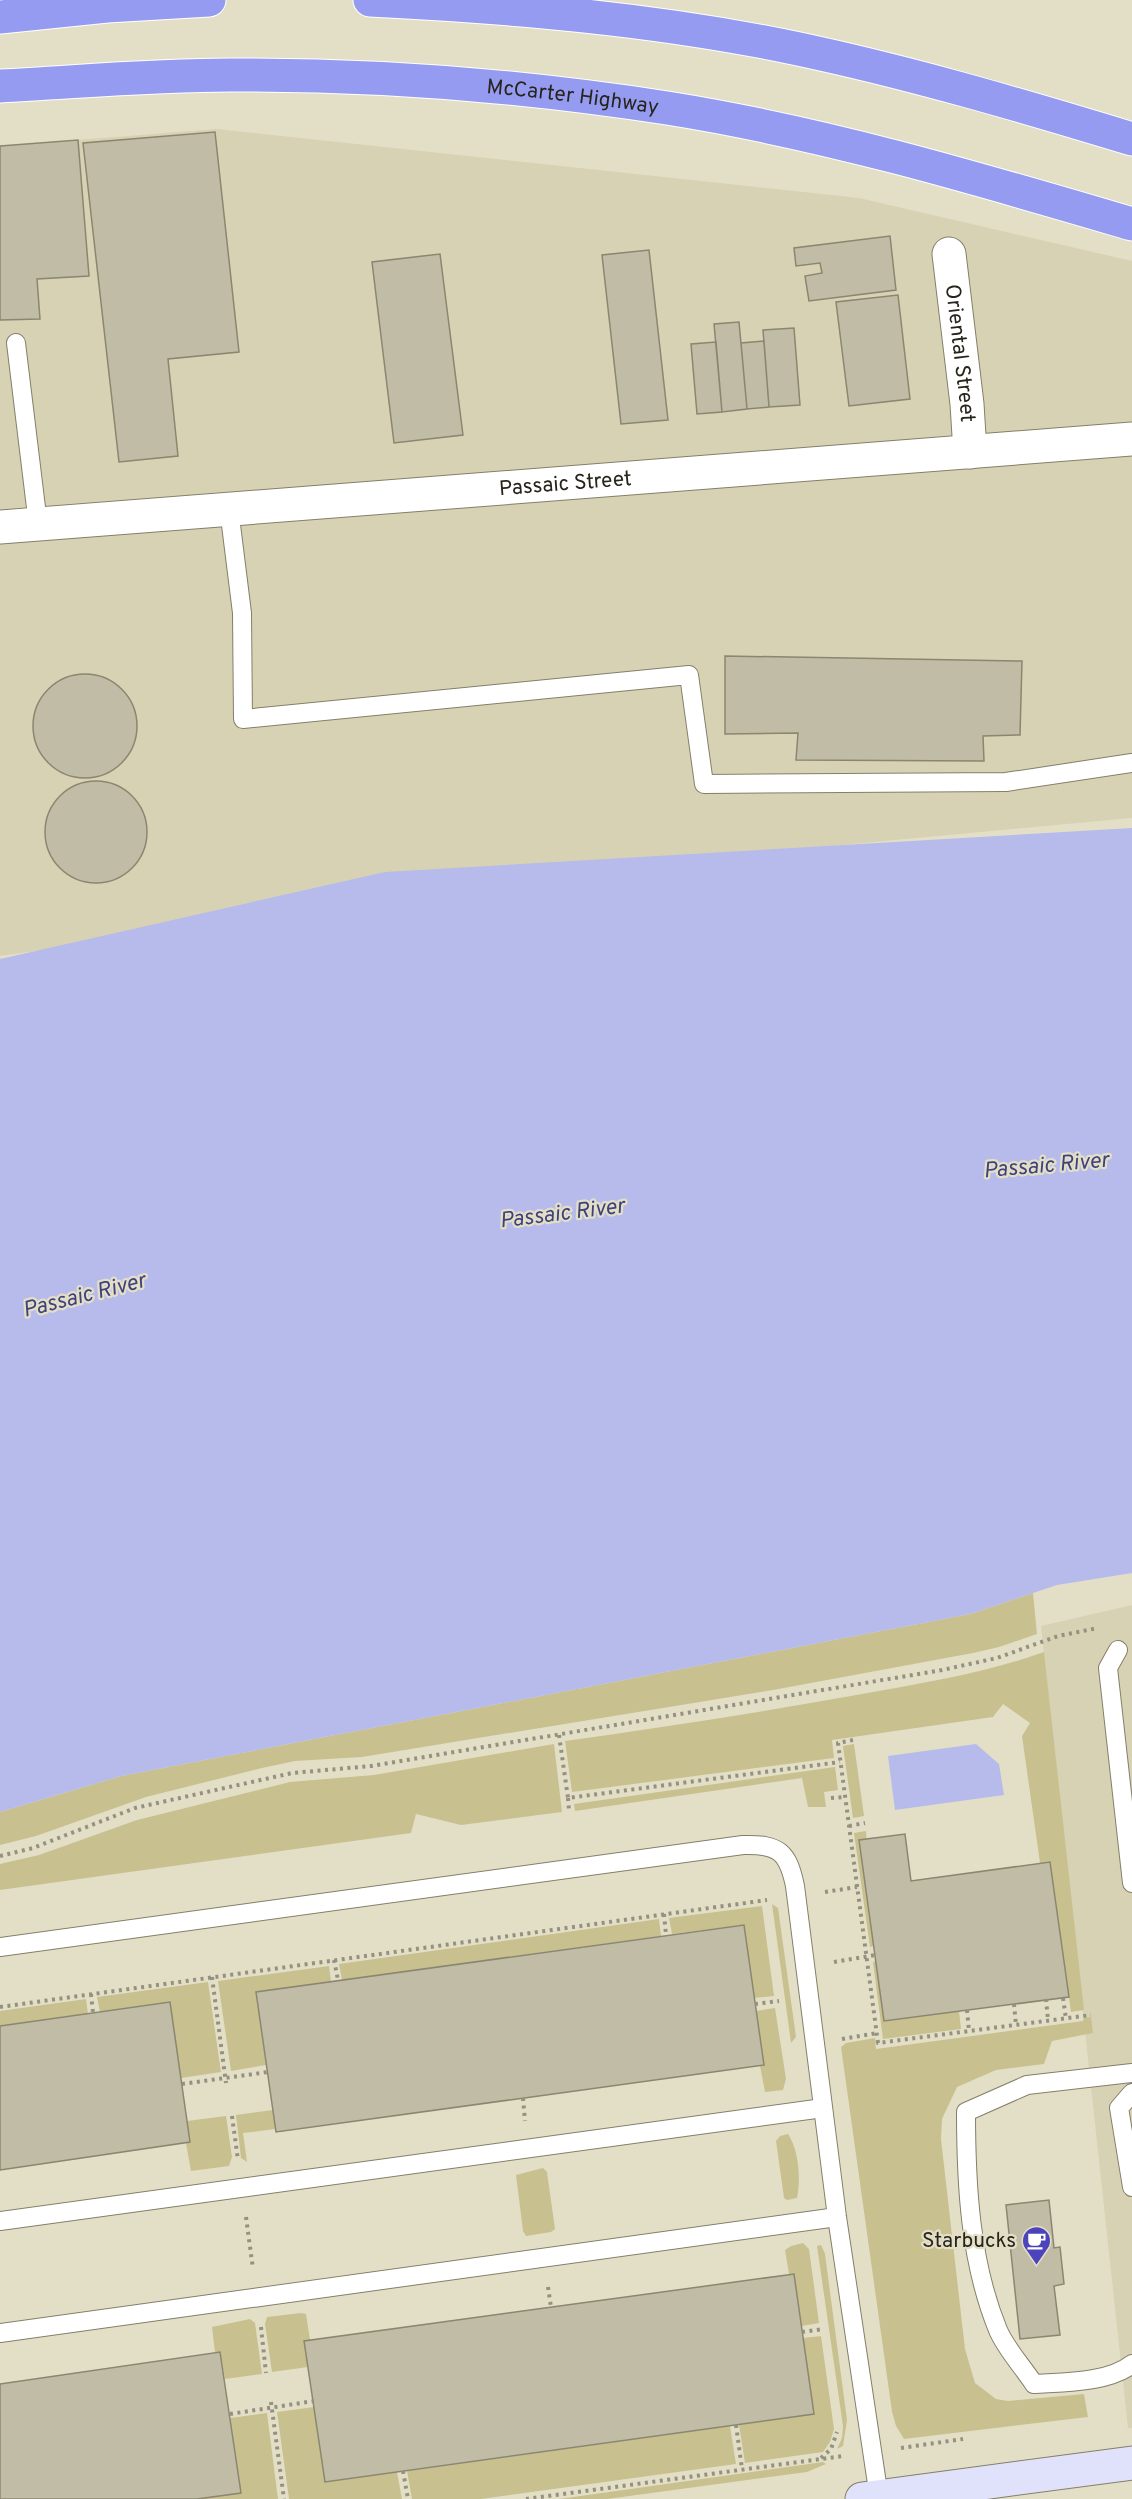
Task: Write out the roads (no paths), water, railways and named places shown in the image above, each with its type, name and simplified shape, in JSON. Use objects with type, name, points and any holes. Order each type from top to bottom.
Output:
[{"type":"highway","points":[[0,17],[107,6],[209,0]]},
{"type":"highway","points":[[370,0],[562,14],[792,48],[910,75],[1132,139]]},
{"type":"highway","name":"McCarter Highway","points":[[0,86],[229,75],[337,76],[444,83],[562,95],[667,108],[777,129],[880,153],[1132,224]]},
{"type":"main road","points":[[871,2498],[1132,2463]]},
{"type":"street","name":"Oriental Street","points":[[949,254],[968,404],[970,452]]},
{"type":"street","name":"Passaic Street","points":[[0,527],[1132,439]]},
{"type":"lane","points":[[16,343],[38,524]]},
{"type":"lane","points":[[229,509],[242,613],[243,720],[689,675],[704,784],[1006,782],[1132,763]]},
{"type":"lane","points":[[1118,1650],[1108,1668],[1132,1882]]},
{"type":"lane","points":[[0,1947],[743,1845],[766,1844],[779,1852],[788,1861],[796,1896],[837,2217],[872,2452],[871,2498]]},
{"type":"lane","points":[[1132,2073],[1028,2085],[966,2112],[967,2168],[979,2267],[999,2332],[1034,2384],[1087,2380],[1126,2369],[1132,2364]]},
{"type":"lane","points":[[1132,2093],[1119,2108],[1132,2187]]},
{"type":"lane","points":[[0,2222],[823,2108]]},
{"type":"lane","points":[[0,2333],[837,2217]]},
{"type":"water","name":"Passaic River","points":[[1132,828],[1132,1573],[1057,1585],[970,1614],[121,1776],[0,1812],[0,959],[385,872]]},
{"type":"water","points":[[976,1744],[999,1764],[1004,1795],[895,1810],[888,1756]]},
{"type":"place","name":"Starbucks","points":[[1037,2266]]}]
